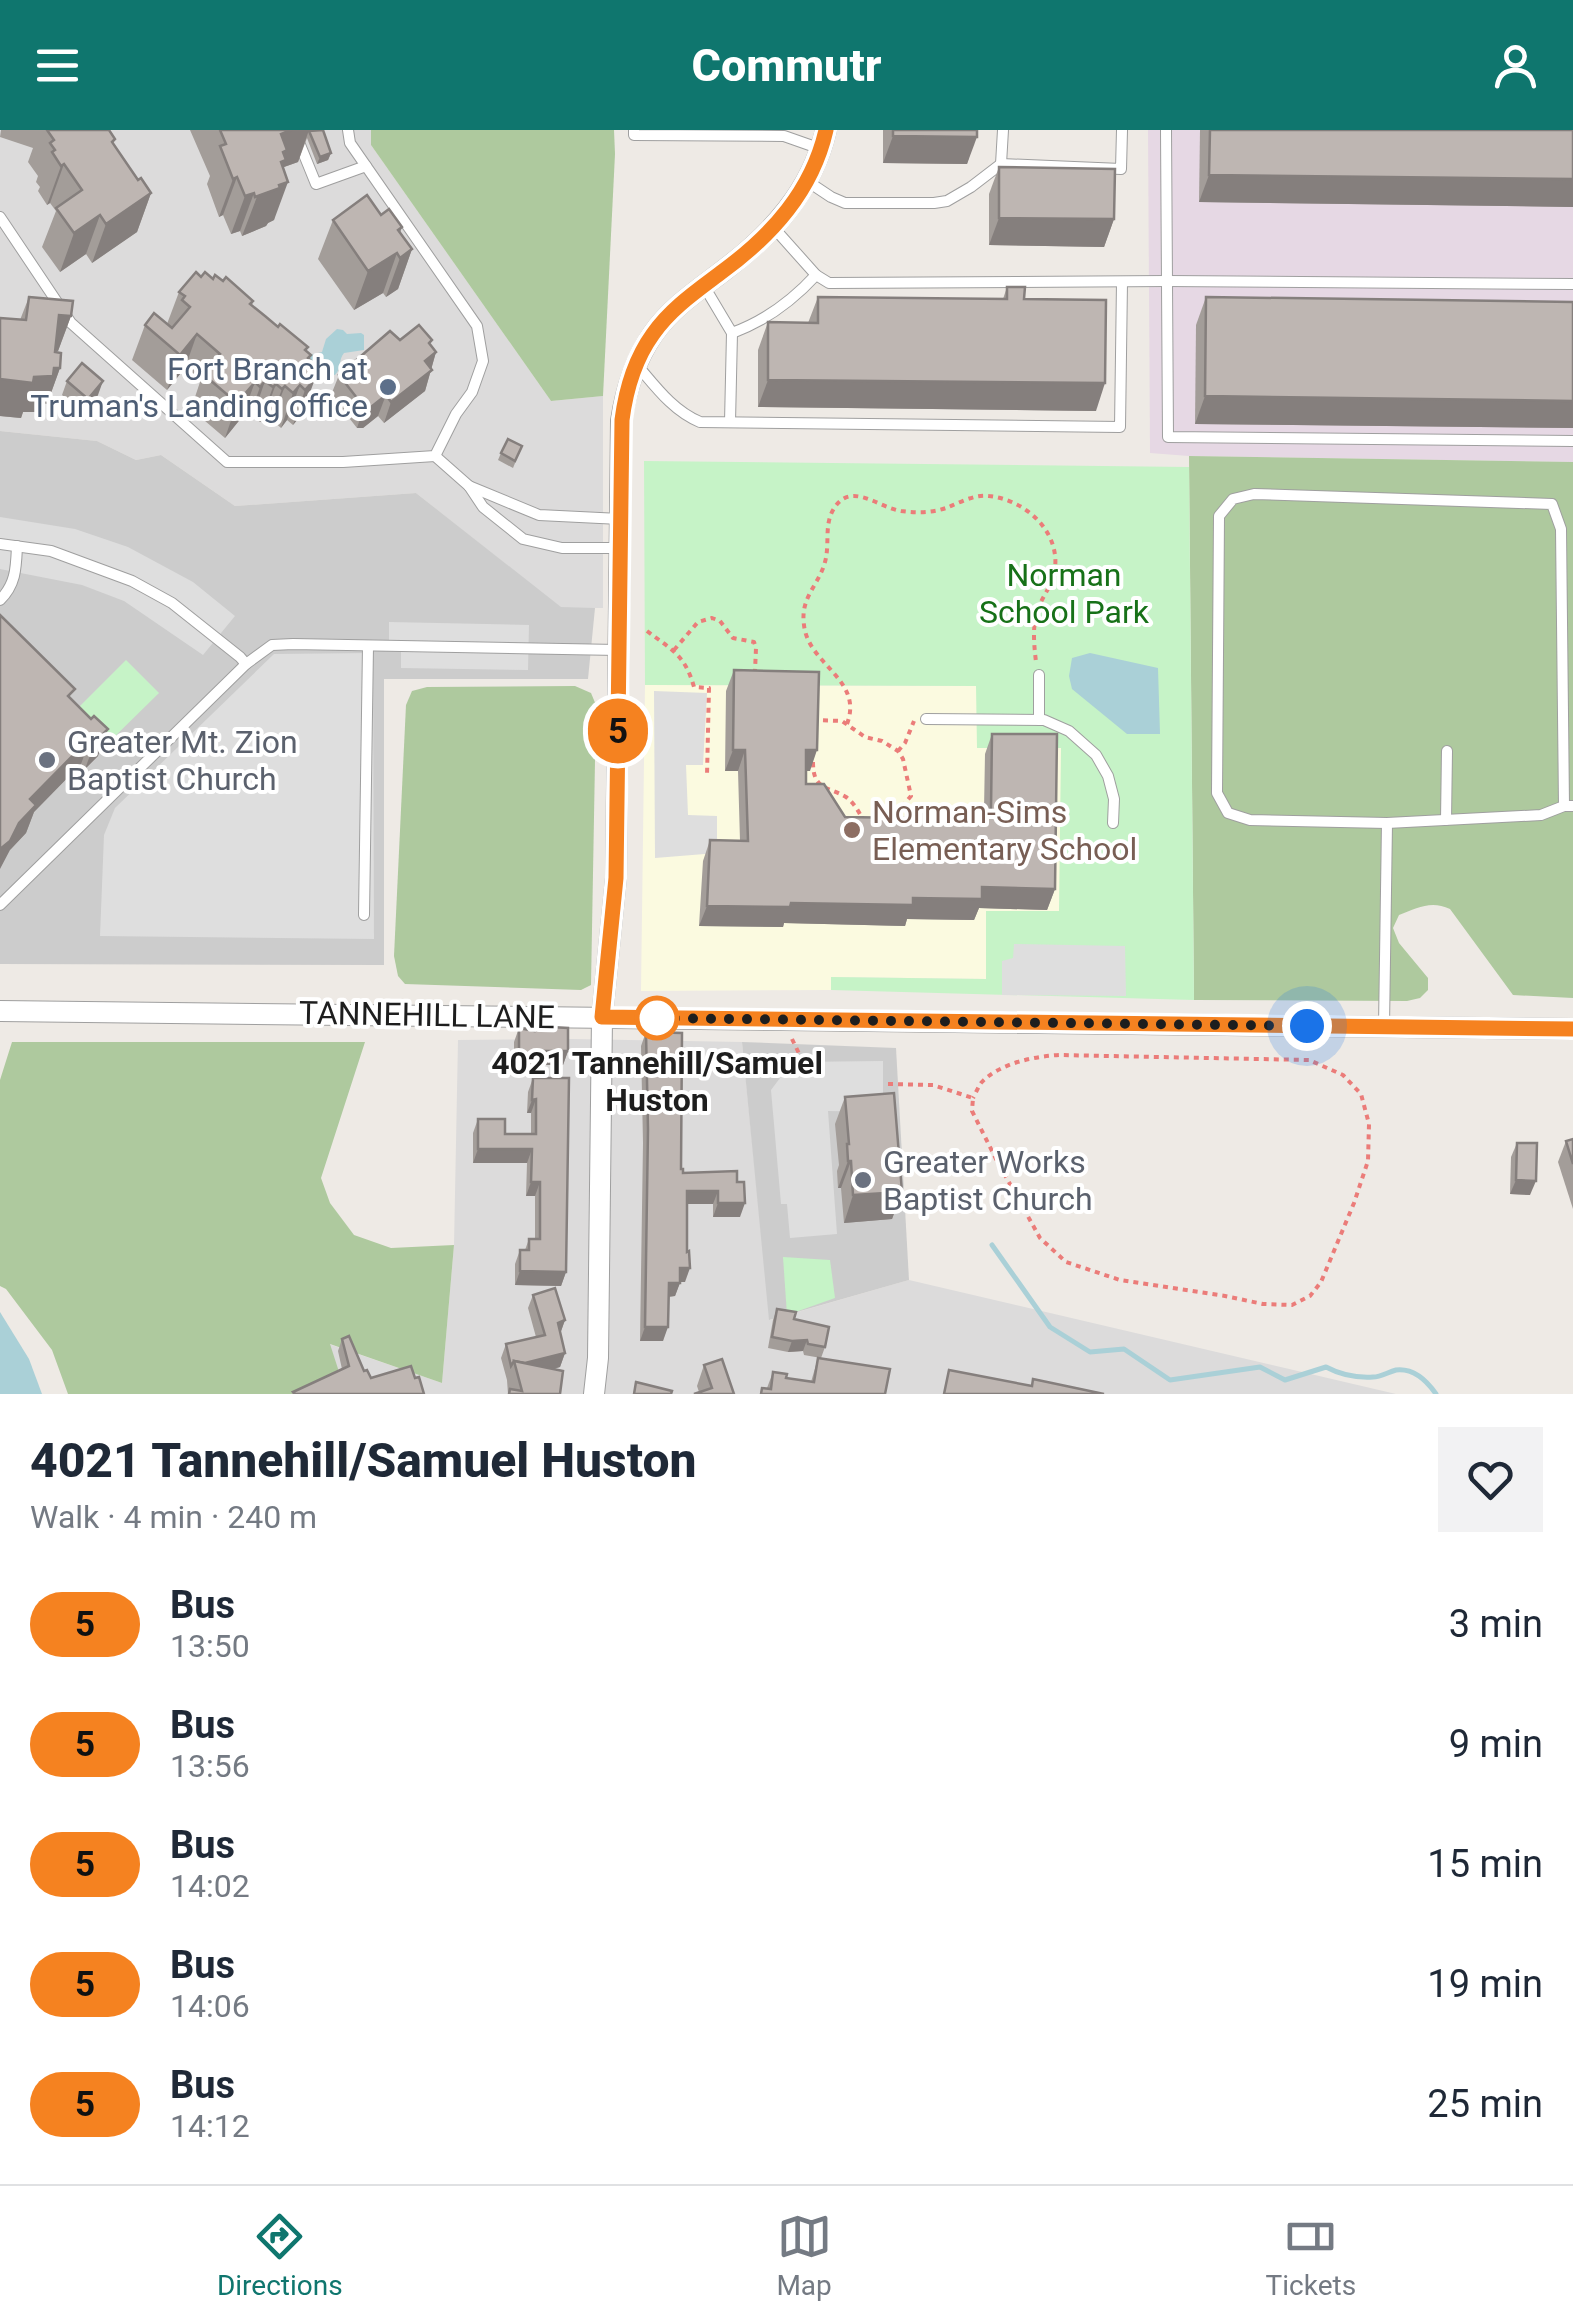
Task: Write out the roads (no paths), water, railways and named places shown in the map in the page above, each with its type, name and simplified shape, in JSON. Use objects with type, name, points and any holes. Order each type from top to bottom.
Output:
[{"type":"street","points":[[594,1394],[598,1358],[602,1017],[616,878],[622,420],[628,384],[646,345],[675,309],[774,228],[808,180],[824,140]]},
{"type":"street","name":"TANNEHILL LANE","points":[[0,1011],[1573,1029]]},
{"type":"lane","points":[[294,130],[316,184],[366,166]]},
{"type":"lane","points":[[348,130],[350,143],[477,326],[483,361],[472,392],[435,456]]},
{"type":"lane","points":[[634,130],[634,135],[824,140]]},
{"type":"lane","points":[[1001,164],[1002,130]]},
{"type":"lane","points":[[808,180],[845,203],[947,201],[1001,164],[1121,169],[1122,130]]},
{"type":"lane","points":[[1166,130],[1168,438],[1573,441]]},
{"type":"lane","points":[[0,217],[71,323],[226,462],[343,462],[435,456],[468,486],[483,506],[523,539],[562,548],[621,548]]},
{"type":"lane","points":[[774,228],[816,275],[829,283],[1573,284]]},
{"type":"lane","points":[[732,333],[789,301],[816,275]]},
{"type":"lane","points":[[636,364],[670,403],[700,422],[1120,427],[1122,282]]},
{"type":"lane","points":[[704,286],[732,333],[730,422]]},
{"type":"lane","points":[[53,322],[71,323]]},
{"type":"lane","points":[[468,486],[539,515],[621,519]]},
{"type":"lane","points":[[1254,494],[1552,504],[1561,530],[1569,806],[1541,814],[1387,824],[1250,820],[1228,813],[1217,793],[1219,516],[1233,499],[1254,494]]},
{"type":"lane","points":[[0,544],[52,551],[132,582],[172,603],[246,664]]},
{"type":"lane","points":[[0,600],[15,575],[17,546]]},
{"type":"lane","points":[[0,904],[246,664],[272,645],[619,650]]},
{"type":"lane","points":[[364,915],[368,646]]},
{"type":"lane","points":[[1039,675],[1039,720]]},
{"type":"lane","points":[[926,720],[1044,720],[1069,731],[1096,755],[1108,776],[1114,799],[1114,823]]},
{"type":"lane","points":[[1446,820],[1448,751]]},
{"type":"lane","points":[[1384,1027],[1387,824]]},
{"type":"water","points":[[337,329],[364,335],[364,350],[344,353],[335,375],[320,372],[313,376],[307,360],[322,352],[326,339]]},
{"type":"water","points":[[1090,653],[1158,668],[1160,734],[1127,734],[1072,689],[1072,658]]},
{"type":"water","points":[[0,1312],[29,1359],[42,1394],[0,1394]]},
{"type":"waterway","points":[[992,1245],[1050,1327],[1090,1352],[1124,1349],[1170,1380],[1260,1367],[1285,1380],[1326,1367],[1361,1377],[1402,1370],[1419,1376],[1436,1394]]},
{"type":"place","name":"Fort Branch at Truman's Landing office","points":[[388,387]]},
{"type":"place","name":"Greater Mt. Zion Baptist Church","points":[[47,760]]},
{"type":"place","name":"Norman-Sims Elementary School","points":[[852,830]]},
{"type":"place","name":"4021 Tannehill/Samuel Huston","points":[[657,1018]]},
{"type":"place","name":"Greater Works Baptist Church","points":[[863,1180]]},
{"type":"park label","name":"Norman School Park","points":[[1064,594]]}]
